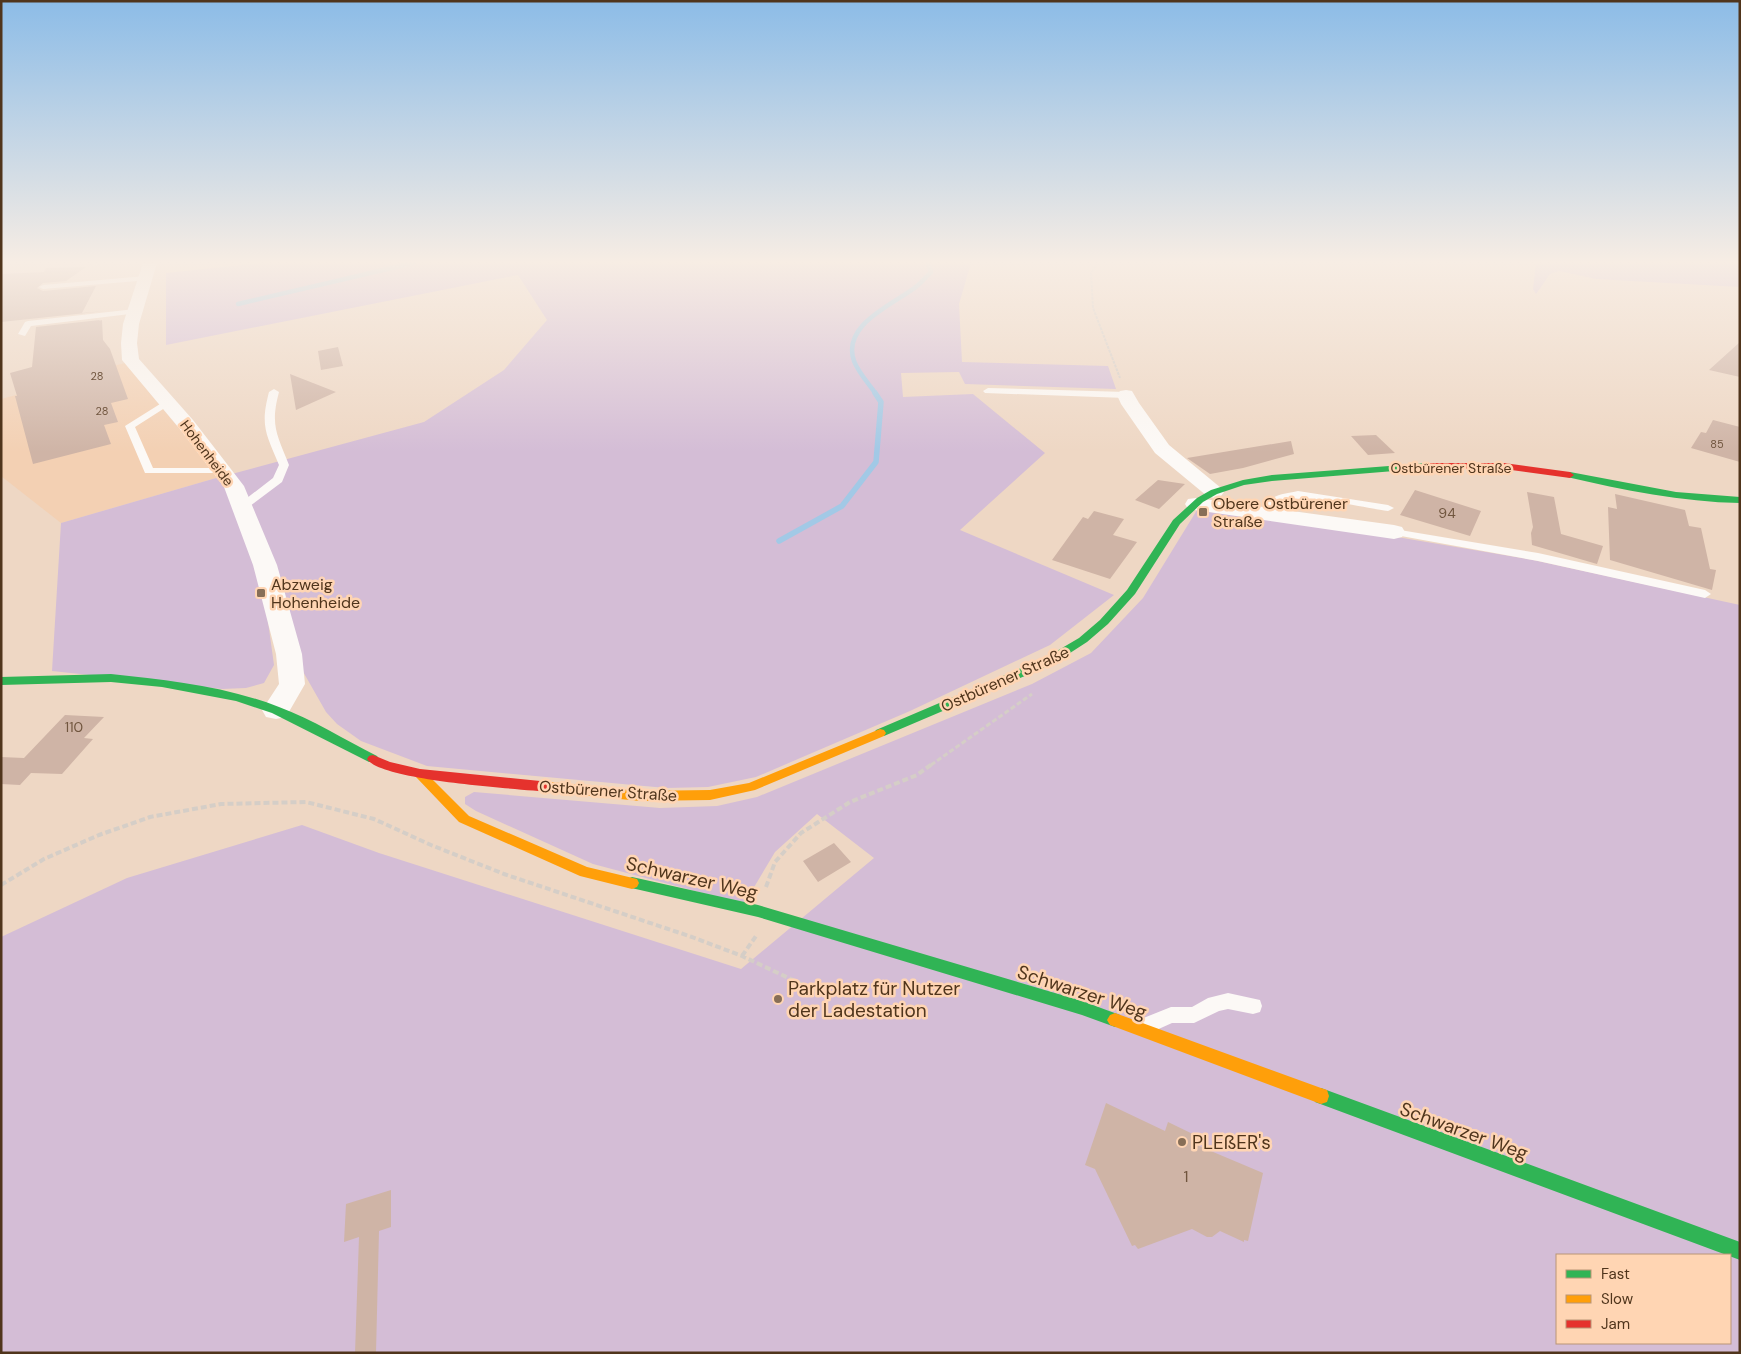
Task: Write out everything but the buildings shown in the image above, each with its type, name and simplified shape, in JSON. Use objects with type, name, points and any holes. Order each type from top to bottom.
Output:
[{"type":"street","name":"Hohenheide","points":[[131,326],[129,343],[131,360],[168,402],[234,486],[265,564],[289,654],[292,684],[276,710]]},
{"type":"street","points":[[1126,395],[1130,404],[1162,449],[1214,492]]},
{"type":"street","name":"Ostbürener Straße","points":[[1,681],[111,678],[152,682],[238,697],[276,710],[386,765],[420,774],[656,797],[710,795],[751,787],[875,736],[1075,648],[1107,620],[1131,592],[1181,517],[1214,492],[1255,480],[1383,468],[1495,465],[1571,475],[1668,494],[1728,501],[1740,500]]},
{"type":"street","points":[[1196,504],[1394,532]]},
{"type":"street","name":"Schwarzer Weg","points":[[420,774],[464,819],[585,872],[758,911],[1082,1008],[1740,1252]]},
{"type":"lane","points":[[22,334],[27,326]]},
{"type":"lane","points":[[988,391],[1126,395]]},
{"type":"lane","points":[[242,506],[278,480],[284,465],[268,429],[269,410],[274,392]]},
{"type":"lane","points":[[168,402],[130,426],[149,471],[223,471]]},
{"type":"lane","points":[[1265,514],[1270,504],[1277,499],[1298,494],[1388,508]]},
{"type":"lane","points":[[1394,532],[1556,561],[1705,594]]},
{"type":"lane","points":[[1138,1029],[1171,1015],[1194,1015],[1215,1004],[1228,1001],[1253,1006]]},
{"type":"path","points":[[1100,326],[1126,395]]},
{"type":"path","points":[[758,911],[775,862],[801,833],[850,802],[917,775],[1038,689]]},
{"type":"path","points":[[1,885],[44,859],[99,834],[150,817],[220,804],[306,802],[374,819],[431,845],[504,874],[692,937],[742,956],[816,991]]},
{"type":"shaded area","points":[[166,326],[261,326],[166,345]]},
{"type":"shaded area","points":[[542,326],[960,326],[962,362],[1108,366],[1116,389],[965,384],[959,372],[901,373],[903,397],[973,394],[1045,453],[960,530],[1114,595],[1050,645],[910,711],[756,777],[708,787],[666,788],[427,766],[361,741],[337,724],[326,712],[293,654],[228,475],[424,422],[504,370]]},
{"type":"shaded area","points":[[125,363],[176,425],[223,476],[61,523],[1,476],[1,399],[62,383],[60,379]]},
{"type":"shaded area","points":[[223,476],[260,564],[274,665],[264,683],[246,688],[222,689],[52,671],[61,523]]},
{"type":"shaded area","points":[[1197,510],[1379,534],[1533,560],[1740,605],[1740,1353],[1,1353],[1,937],[127,878],[302,825],[379,853],[741,969],[874,858],[817,814],[775,852],[744,904],[593,864],[476,811],[465,804],[465,797],[474,792],[660,808],[717,806],[757,797],[1032,684],[1091,653],[1143,598]]},
{"type":"waterway","points":[[862,326],[855,336],[852,348],[854,361],[876,394]]},
{"type":"waterway","points":[[779,541],[842,506],[876,462],[881,402],[875,393]]},
{"type":"traffic: fast","points":[[880,733],[1049,661],[1083,640],[1104,622],[1131,592],[1176,522],[1200,500],[1214,492],[1243,483],[1272,478],[1428,466]]},
{"type":"traffic: fast","points":[[1570,475],[1676,495],[1718,500],[1740,500]]},
{"type":"traffic: fast","points":[[1,681],[111,678],[162,683],[238,697],[276,710],[373,759]]},
{"type":"traffic: fast","points":[[632,883],[758,911],[1082,1008],[1115,1020]]},
{"type":"traffic: fast","points":[[1321,1096],[1740,1251]]},
{"type":"traffic: slow","points":[[550,787],[640,796],[710,795],[751,787],[880,733]]},
{"type":"traffic: slow","points":[[420,774],[464,819],[585,872],[632,883]]},
{"type":"traffic: slow","points":[[1115,1020],[1321,1096]]},
{"type":"traffic: jam","points":[[1428,466],[1504,466],[1570,475]]},
{"type":"traffic: jam","points":[[373,759],[386,765],[420,774],[550,787]]},
{"type":"place","name":"Obere Ostbürener Straße","points":[[1203,512]]},
{"type":"place","name":"Abzweig Hohenheide","points":[[261,593]]},
{"type":"place","name":"Parkplatz für Nutzer der Ladestation","points":[[778,999]]},
{"type":"place","name":"PLEßER's","points":[[1182,1142]]}]
